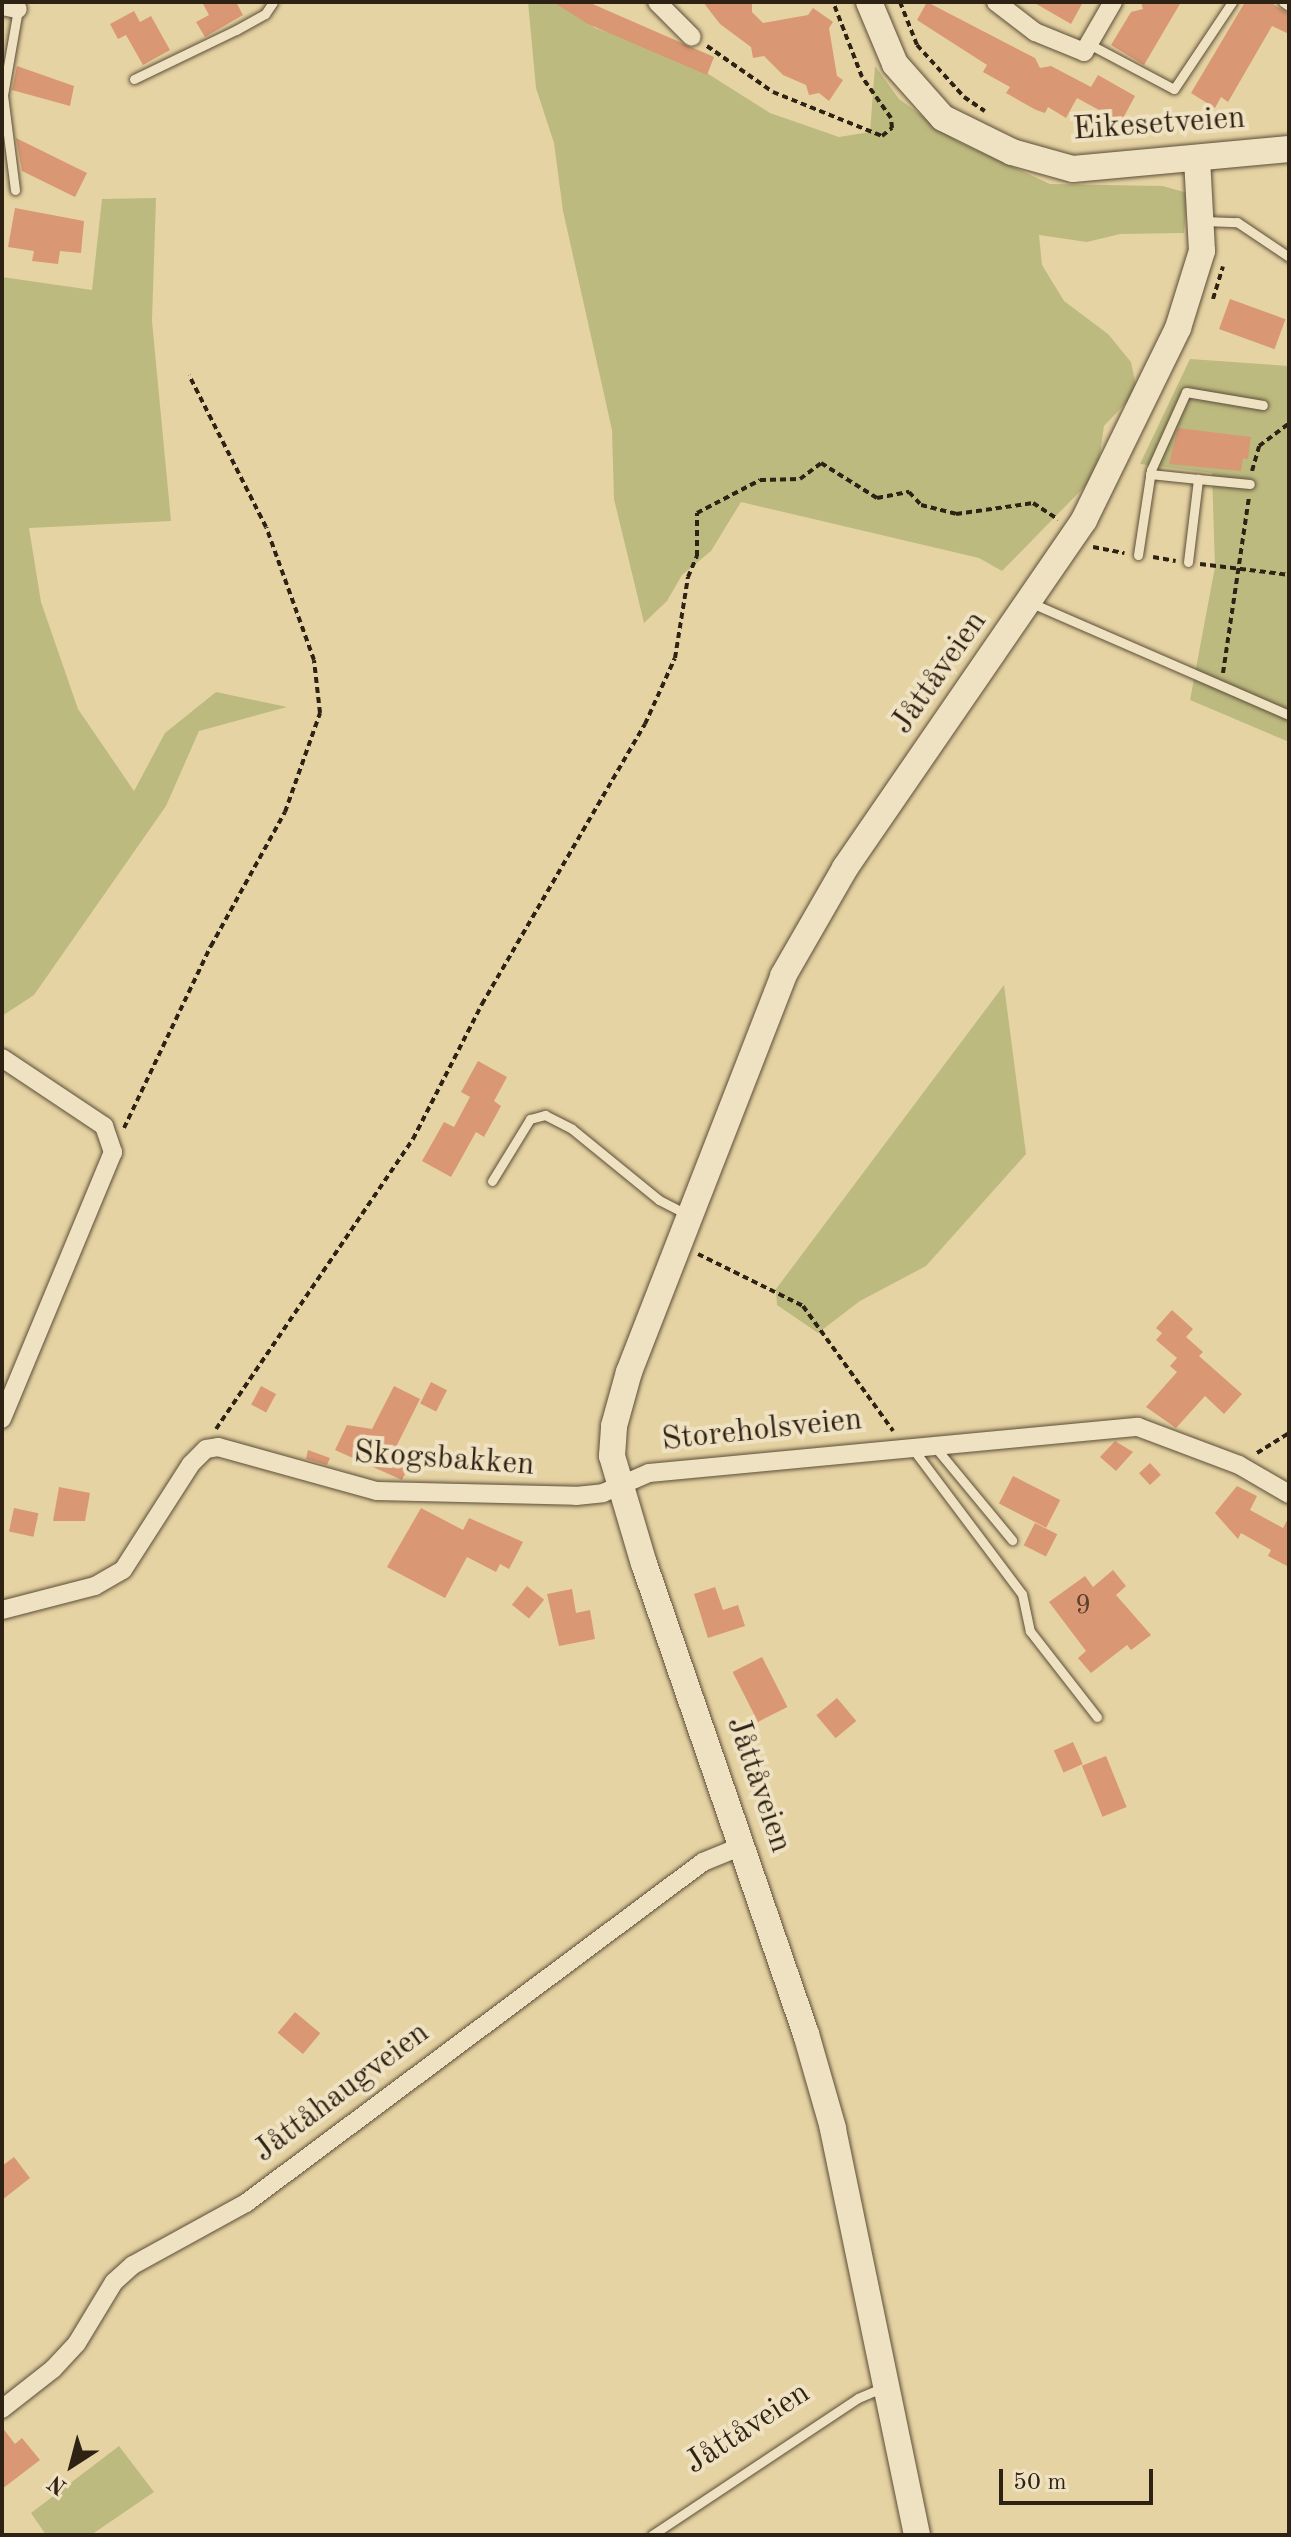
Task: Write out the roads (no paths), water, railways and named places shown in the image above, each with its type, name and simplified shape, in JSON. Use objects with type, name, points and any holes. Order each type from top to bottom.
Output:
[{"type":"main road","name":"Eikesetveien","points":[[869,2],[895,64],[943,118],[1012,152],[1073,169],[1289,149]]},
{"type":"main road","name":"Jåttåveien","points":[[917,2535],[833,2128],[621,1485],[612,1456],[614,1426],[751,1050],[811,924],[1075,533],[1193,293],[1202,251],[1197,158]]},
{"type":"street","points":[[657,2],[692,37]]},
{"type":"street","points":[[996,2],[1035,32],[1084,52],[1113,2]]},
{"type":"street","points":[[2,1058],[104,1126],[113,1152],[2,1418]]},
{"type":"street","name":"Storeholsveien","points":[[621,1485],[649,1473],[1138,1427],[1239,1465],[1289,1494]]},
{"type":"street","name":"Skogsbakken","points":[[2,1610],[95,1586],[123,1570],[191,1464],[206,1449],[218,1447],[377,1491],[576,1496],[621,1485]]},
{"type":"street","name":"Jåttåhaugveien","points":[[2,2409],[53,2369],[77,2343],[114,2282],[133,2265],[246,2203],[703,1862],[742,1846]]},
{"type":"lane","points":[[134,79],[265,14],[273,2]]},
{"type":"lane","points":[[1089,44],[1174,89],[1232,2]]},
{"type":"lane","points":[[1283,2],[1289,6]]},
{"type":"lane","points":[[12,6],[3,95],[15,190]]},
{"type":"lane","points":[[1201,222],[1237,222],[1289,257]]},
{"type":"lane","points":[[1138,555],[1150,474],[1186,392],[1263,405]]},
{"type":"lane","points":[[1150,474],[1250,484]]},
{"type":"lane","points":[[1188,562],[1198,479]]},
{"type":"lane","points":[[1029,602],[1289,715]]},
{"type":"lane","points":[[492,1181],[530,1119],[545,1115],[572,1129],[659,1200],[689,1215]]},
{"type":"lane","points":[[933,1444],[1012,1540]]},
{"type":"lane","points":[[908,1448],[1022,1594],[1030,1631],[1097,1717]]},
{"type":"lane","name":"Jåttåveien","points":[[652,2535],[858,2398],[886,2387]]}]
